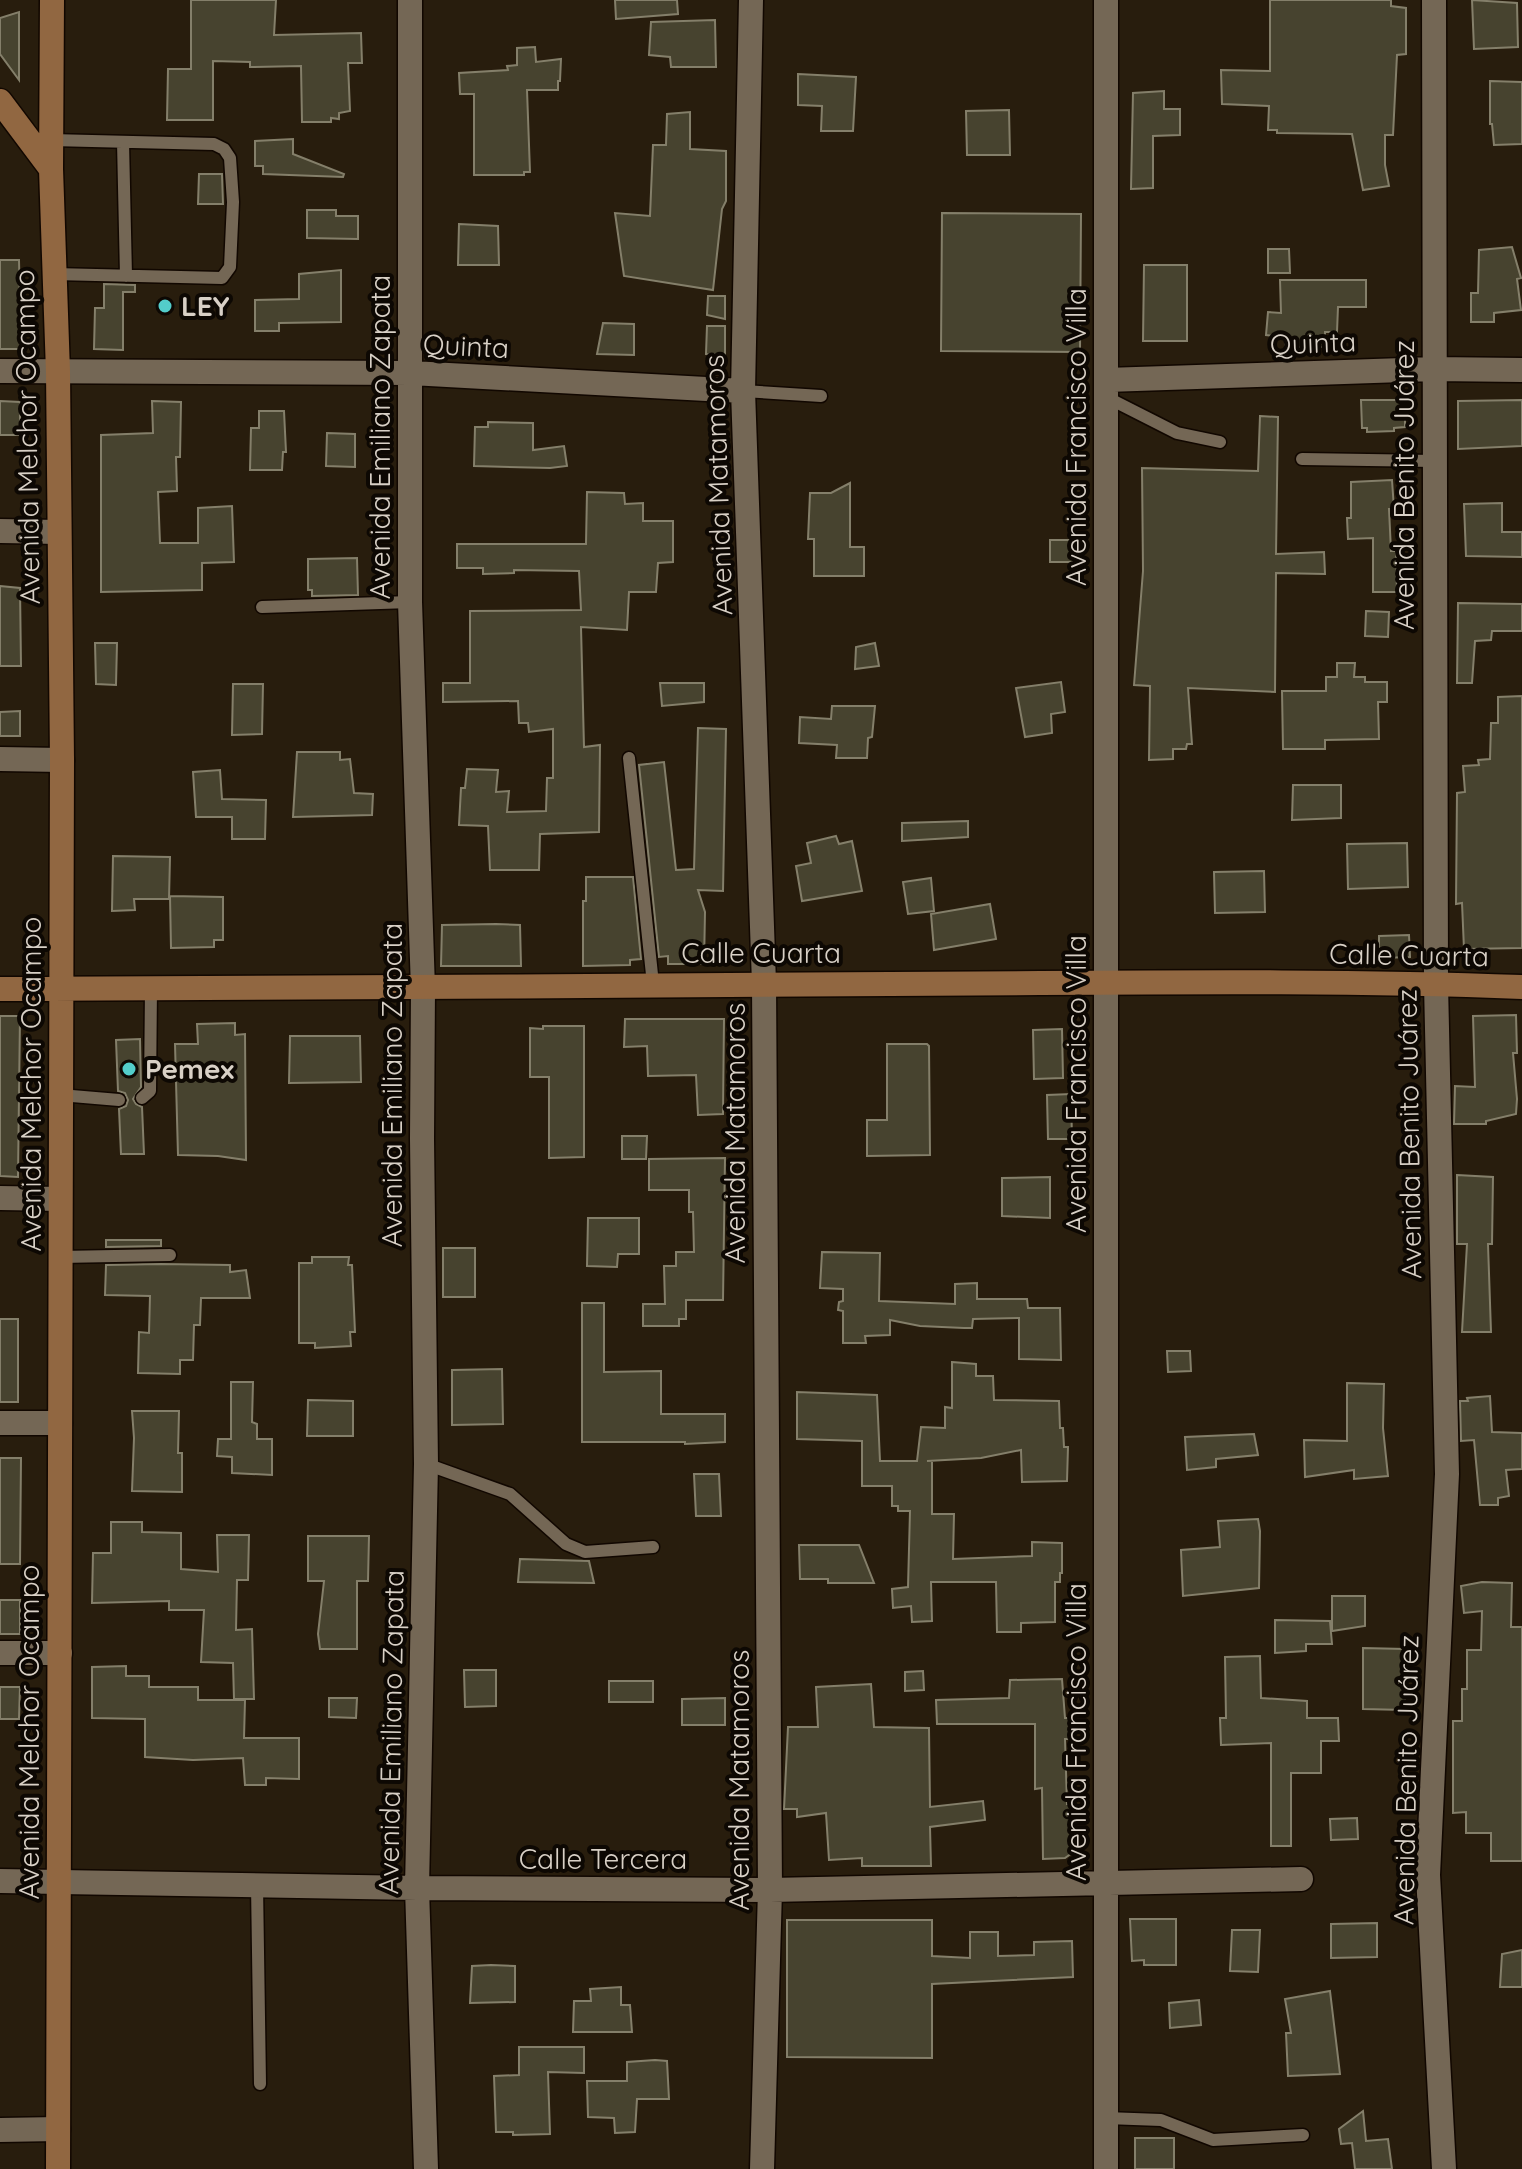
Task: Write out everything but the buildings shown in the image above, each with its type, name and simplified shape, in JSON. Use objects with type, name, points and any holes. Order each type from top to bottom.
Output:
[{"type":"main road","name":"Avenida Melchor Ocampo","points":[[52,0],[51,169],[58,372],[62,760],[58,2169]]},
{"type":"main road","points":[[0,101],[51,169]]},
{"type":"main road","name":"Calle Cuarta","points":[[0,989],[423,989],[764,983],[1436,984],[1522,987]]},
{"type":"street","name":"Avenida Emiliano Zapata","points":[[410,0],[410,602],[423,989],[426,1464],[417,1888],[426,2169]]},
{"type":"street","name":"Avenida Matamoros","points":[[751,0],[743,391],[764,983],[770,1890],[762,2169]]},
{"type":"street","name":"Avenida Francisco Villa","points":[[1106,0],[1106,2169]]},
{"type":"street","name":"Avenida Benito Juárez","points":[[1434,0],[1436,984],[1447,1474],[1428,1875],[1444,2169]]},
{"type":"street","name":"Quinta","points":[[1106,389],[1433,369],[1522,370]]},
{"type":"street","name":"Quinta","points":[[0,371],[411,373],[743,391]]},
{"type":"street","points":[[0,531],[59,532]]},
{"type":"street","points":[[0,759],[62,760]]},
{"type":"street","points":[[0,1198],[60,1199]]},
{"type":"street","points":[[0,1423],[60,1423]]},
{"type":"street","points":[[0,1653],[60,1653]]},
{"type":"street","name":"Calle Tercera","points":[[0,1881],[770,1890],[1301,1879]]},
{"type":"street","points":[[0,2130],[58,2129]]},
{"type":"lane","points":[[51,140],[214,144],[224,149],[230,158],[233,202],[230,267],[222,278],[54,274]]},
{"type":"lane","points":[[123,142],[126,276]]},
{"type":"lane","points":[[1106,389],[1177,433],[1220,442]]},
{"type":"lane","name":"Quinta","points":[[743,391],[821,396]]},
{"type":"lane","points":[[1302,459],[1434,461]]},
{"type":"lane","points":[[262,607],[410,602]]},
{"type":"lane","points":[[629,758],[653,984]]},
{"type":"lane","points":[[142,1098],[150,1091],[151,988]]},
{"type":"lane","points":[[60,1095],[119,1100]]},
{"type":"lane","points":[[60,1257],[170,1255]]},
{"type":"lane","points":[[426,1464],[510,1494],[566,1544],[585,1552],[653,1547]]},
{"type":"lane","points":[[257,1885],[260,2084]]},
{"type":"lane","points":[[1106,2118],[1161,2120],[1213,2140],[1303,2135]]},
{"type":"place","name":"LEY","points":[[165,306]]},
{"type":"place","name":"Pemex","points":[[129,1069]]}]
